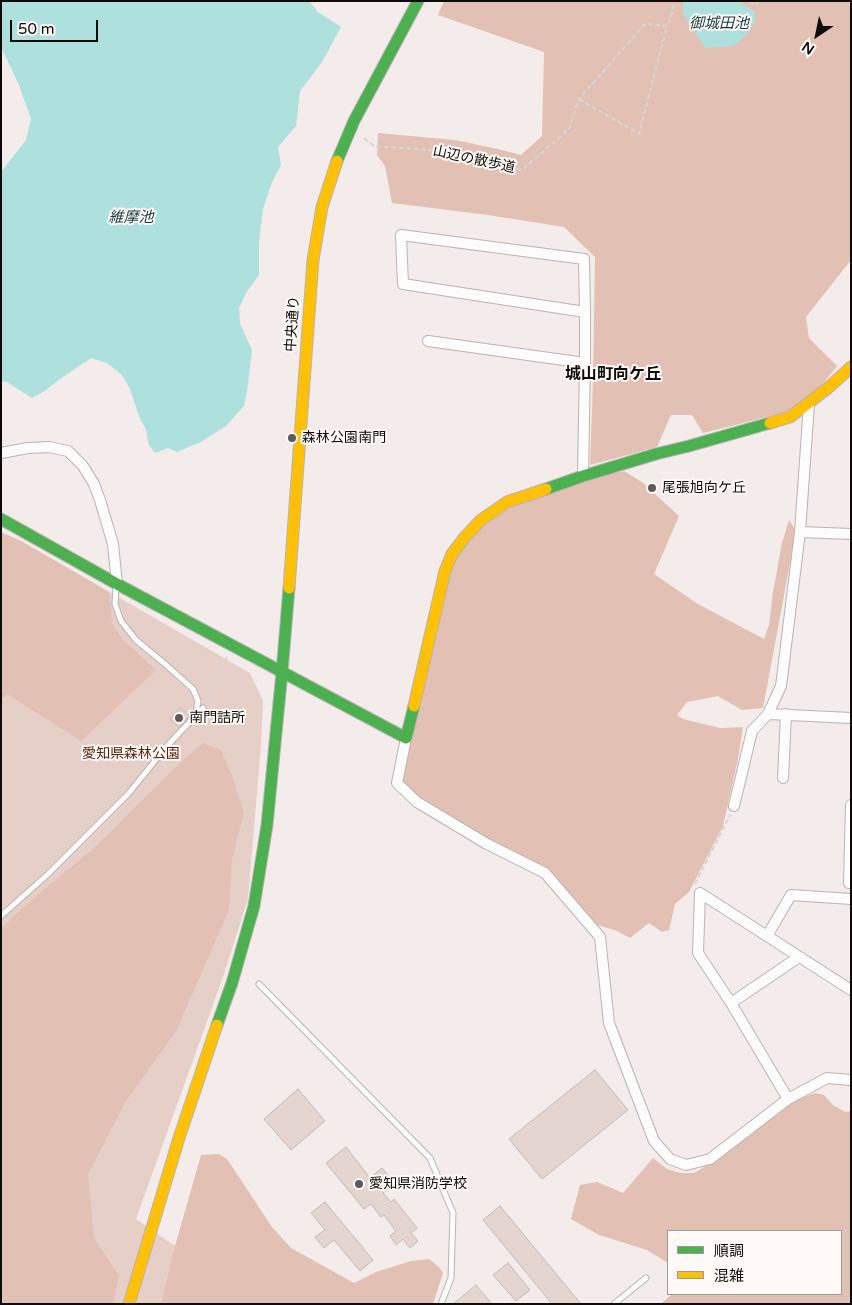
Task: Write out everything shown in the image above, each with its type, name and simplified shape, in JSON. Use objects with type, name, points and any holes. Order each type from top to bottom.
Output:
[{"type":"street","name":"中央通り","points":[[130,1304],[179,1138],[232,983],[254,906],[267,825],[282,672],[313,260],[322,207],[335,166],[354,121],[418,1]]},
{"type":"street","points":[[583,476],[585,363],[585,312],[584,259],[401,234],[403,284],[585,312]]},
{"type":"street","points":[[428,341],[585,363]]},
{"type":"street","points":[[851,367],[809,404],[790,417],[583,476],[507,502],[481,520],[452,554],[445,571],[397,783],[417,802],[487,844],[545,873],[600,937],[609,1023],[654,1141],[670,1159],[686,1165],[710,1160],[788,1099],[827,1078],[851,1080]]},
{"type":"street","points":[[734,806],[752,731],[768,714],[781,686],[800,532],[809,404]]},
{"type":"street","points":[[1,453],[28,448],[49,447],[68,451],[82,466],[94,484],[114,544],[117,584]]},
{"type":"street","points":[[1,519],[117,584],[406,738]]},
{"type":"street","points":[[800,532],[851,534]]},
{"type":"street","points":[[768,714],[851,718]]},
{"type":"street","points":[[783,778],[786,714]]},
{"type":"street","points":[[849,883],[851,805]]},
{"type":"street","points":[[700,893],[698,952],[732,1003],[788,1099]]},
{"type":"street","points":[[700,893],[851,990]]},
{"type":"street","points":[[767,936],[791,895],[851,899]]},
{"type":"street","points":[[732,1003],[799,957]]},
{"type":"lane","points":[[117,584],[116,604],[121,621],[136,640],[193,689],[198,701],[195,718]]},
{"type":"lane","points":[[1,916],[47,875],[129,793],[166,747],[203,708]]},
{"type":"lane","points":[[259,984],[430,1158],[453,1213],[451,1278],[441,1304]]},
{"type":"lane","points":[[614,1304],[646,1278]]},
{"type":"path","points":[[579,99],[638,134],[675,1]]},
{"type":"path","points":[[750,1],[755,5],[758,1]]},
{"type":"path","name":"山辺の散歩道","points":[[364,138],[374,146],[442,151],[522,170],[569,129],[579,99],[645,24],[668,26]]},
{"type":"path","points":[[203,708],[232,645]]},
{"type":"path","points":[[700,893],[695,883],[734,806]]},
{"type":"green space","name":"愛知県森林公園","points":[[21,541],[250,673],[263,701],[248,899],[224,974],[136,1219],[259,1304],[1,1304],[1,612]]},
{"type":"shaded area","points":[[444,1],[851,1],[851,260],[806,317],[809,338],[837,366],[815,394],[787,412],[703,433],[692,415],[671,415],[657,447],[590,465],[595,257],[564,227],[392,203],[385,166],[377,155],[378,133],[455,140],[521,155],[542,136],[544,52],[438,15]]},
{"type":"shaded area","points":[[624,471],[642,482],[679,516],[654,574],[698,604],[764,639],[769,625],[782,543],[789,520],[796,531],[763,708],[742,710],[718,696],[687,702],[677,715],[683,719],[720,728],[743,727],[723,826],[689,892],[675,904],[669,930],[662,932],[649,923],[630,938],[615,930],[593,924],[545,871],[418,800],[399,782],[446,571],[483,524],[510,508],[599,475]]},
{"type":"shaded area","points":[[1,532],[21,541],[109,592],[112,623],[122,639],[156,670],[81,741],[7,694],[1,699]]},
{"type":"shaded area","points":[[203,743],[221,750],[233,778],[244,813],[232,859],[229,910],[176,1031],[126,1101],[88,1174],[94,1238],[119,1276],[113,1304],[1,1304],[1,928],[93,849],[179,764]]},
{"type":"shaded area","points":[[815,1093],[824,1095],[833,1105],[845,1112],[851,1111],[851,1304],[661,1304],[671,1295],[842,1295],[842,1230],[667,1230],[667,1262],[647,1250],[599,1235],[571,1219],[580,1185],[597,1182],[623,1193],[653,1158],[667,1169],[680,1173],[694,1173],[711,1163],[790,1102]]},
{"type":"shaded area","points":[[219,1154],[227,1159],[272,1227],[291,1248],[354,1283],[376,1272],[411,1261],[429,1259],[443,1273],[433,1304],[161,1304],[175,1246],[201,1155]]},
{"type":"water","name":"維摩池","points":[[1,1],[309,1],[318,12],[341,27],[322,62],[300,91],[296,126],[278,147],[281,165],[272,182],[263,209],[259,242],[259,275],[246,293],[239,308],[240,324],[252,350],[244,406],[226,426],[201,442],[177,452],[168,448],[155,453],[149,445],[146,430],[130,389],[122,375],[107,363],[91,358],[32,398],[7,382],[1,381],[1,172],[26,140],[31,119],[19,85],[1,47]]},
{"type":"water","name":"御城田池","points":[[739,1],[755,12],[755,20],[749,32],[734,46],[705,48],[683,13],[683,2]]},
{"type":"building","name":"南門詰所","points":[[180,708],[189,716],[179,727],[170,719]]},
{"type":"building","points":[[595,1070],[628,1110],[542,1179],[509,1139]]},
{"type":"building","points":[[298,1089],[325,1121],[291,1150],[264,1119]]},
{"type":"building","points":[[346,1147],[370,1178],[382,1168],[395,1184],[383,1193],[391,1202],[394,1199],[417,1228],[411,1233],[418,1241],[410,1248],[403,1239],[396,1245],[390,1236],[396,1231],[384,1215],[381,1217],[371,1204],[364,1209],[326,1163]]},
{"type":"building","points":[[325,1202],[373,1260],[360,1271],[334,1240],[324,1248],[315,1237],[325,1230],[311,1213]]},
{"type":"building","points":[[500,1206],[581,1304],[552,1304],[483,1220]]},
{"type":"building","points":[[508,1263],[530,1290],[516,1301],[493,1275]]},
{"type":"building","points":[[476,1285],[492,1304],[453,1304]]},
{"type":"traffic: fast","points":[[337,161],[354,121],[418,1]]},
{"type":"traffic: fast","points":[[546,489],[656,454],[770,423]]},
{"type":"traffic: fast","points":[[1,519],[117,584],[406,738],[414,706]]},
{"type":"traffic: fast","points":[[217,1025],[232,983],[254,906],[267,825],[289,588]]},
{"type":"traffic: slow","points":[[289,588],[313,260],[322,207],[337,161]]},
{"type":"traffic: slow","points":[[770,423],[790,417],[828,388],[851,367]]},
{"type":"traffic: slow","points":[[414,706],[445,571],[452,554],[481,520],[507,502],[546,489]]},
{"type":"traffic: slow","points":[[129,1304],[179,1138],[217,1025]]},
{"type":"place","name":"森林公園南門","points":[[292,438]]},
{"type":"place","name":"尾張旭向ケ丘","points":[[652,488]]},
{"type":"place","name":"南門詰所","points":[[179,718]]},
{"type":"place","name":"愛知県消防学校","points":[[359,1184]]},
{"type":"district","name":"城山町向ケ丘","points":[[613,375]]}]
